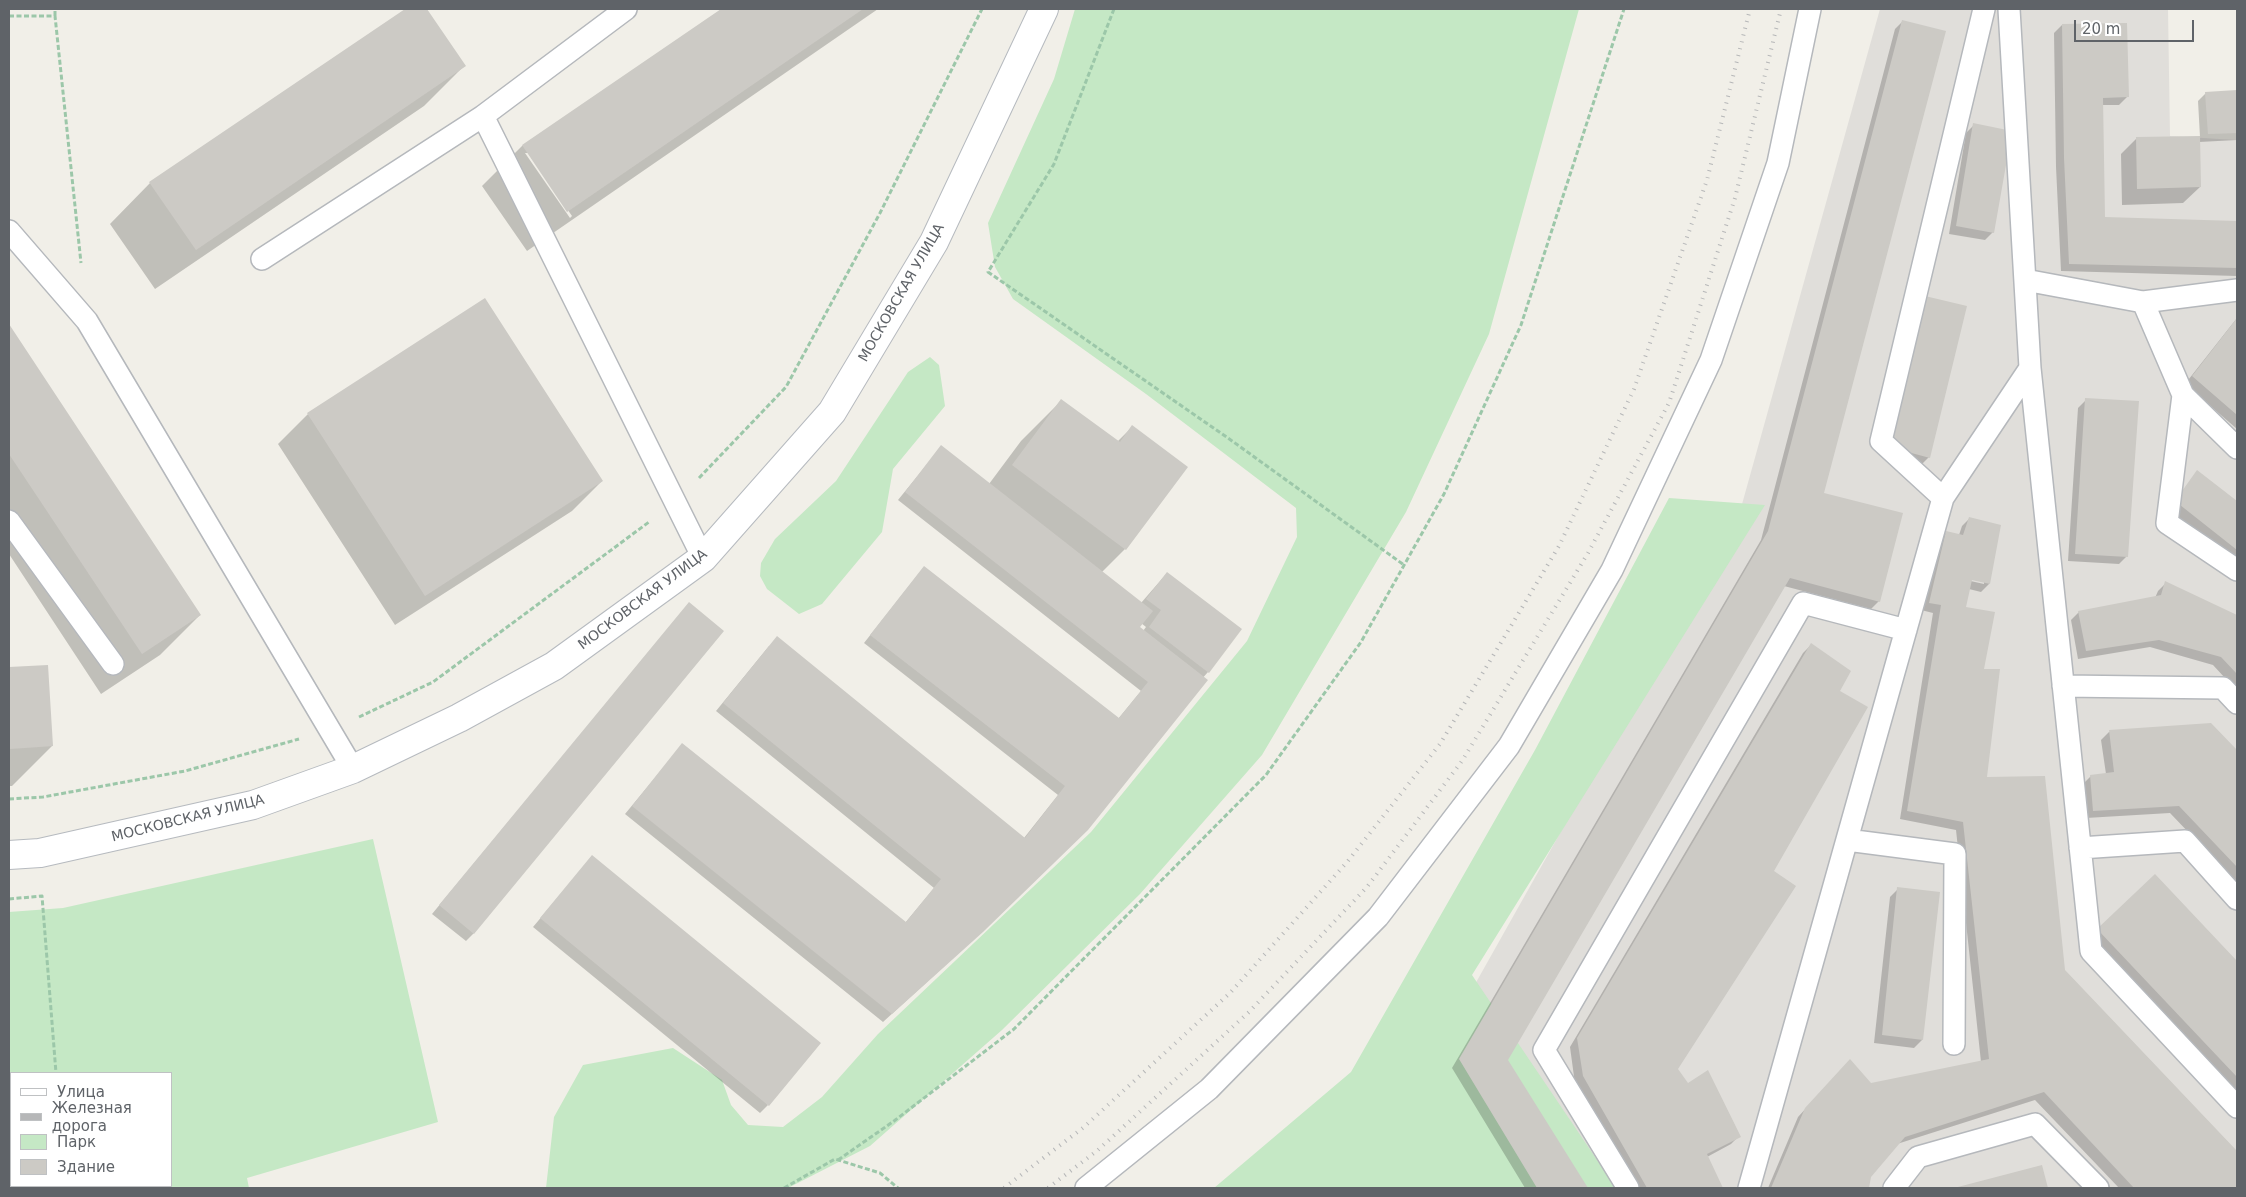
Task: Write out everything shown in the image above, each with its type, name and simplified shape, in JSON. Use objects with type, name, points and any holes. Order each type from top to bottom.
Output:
[{"type":"street","name":"МОСКОВСКАЯ УЛИЦА","points":[[9,855],[40,852],[253,805],[353,769],[459,718],[554,666],[703,558],[832,412],[934,242],[1044,9]]},
{"type":"lane","points":[[262,259],[483,116],[626,9]]},
{"type":"lane","points":[[1086,1188],[1209,1089],[1378,917],[1508,746],[1612,570],[1711,360],[1778,163],[1810,9]]},
{"type":"lane","points":[[1943,498],[1881,441],[1984,9]]},
{"type":"lane","points":[[2008,9],[2030,368],[2090,951],[2237,1107]]},
{"type":"lane","points":[[483,116],[703,558]]},
{"type":"lane","points":[[9,231],[87,321],[353,769]]},
{"type":"lane","points":[[2025,280],[2143,302],[2237,290]]},
{"type":"lane","points":[[2143,302],[2183,395],[2237,448]]},
{"type":"lane","points":[[1749,1188],[1943,498],[2030,368]]},
{"type":"lane","points":[[2183,395],[2168,523],[2237,570]]},
{"type":"lane","points":[[9,520],[113,664]]},
{"type":"lane","points":[[1628,1188],[1544,1050],[1803,603],[1906,630]]},
{"type":"lane","points":[[2063,686],[2223,688],[2237,703]]},
{"type":"lane","points":[[1847,840],[1955,854],[1954,1044]]},
{"type":"lane","points":[[2080,848],[2185,841],[2237,898]]},
{"type":"lane","points":[[1894,1188],[1918,1157],[2035,1124],[2098,1188]]},
{"type":"path","points":[[55,9],[87,321]]},
{"type":"path","points":[[9,799],[43,798],[184,771],[330,730],[433,682],[675,502],[786,386],[880,213],[982,9]]},
{"type":"path","points":[[1114,9],[1054,164],[988,272],[1228,438],[1404,565]]},
{"type":"path","points":[[838,1160],[894,1121],[1014,1029],[1266,775],[1360,642],[1444,494],[1521,325],[1583,141],[1624,9]]},
{"type":"path","points":[[9,16],[55,16]]},
{"type":"path","points":[[9,899],[42,896],[56,1072]]},
{"type":"path","points":[[784,1188],[834,1159],[880,1173],[898,1188]]},
{"type":"shaded area","points":[[1880,9],[2168,9],[2170,136],[2237,140],[2237,1188],[1472,1188],[1411,1098],[1739,515]]},
{"type":"green space","points":[[1075,9],[1579,9],[1489,334],[1406,512],[1262,755],[1140,894],[1002,1030],[870,1146],[788,1188],[546,1188],[554,1117],[583,1065],[673,1048],[722,1080],[731,1105],[748,1125],[783,1127],[822,1097],[878,1034],[1091,832],[1247,641],[1297,537],[1296,508],[1146,394],[1013,299],[995,267],[988,223],[1054,79]]},
{"type":"green space","points":[[930,357],[939,365],[945,406],[893,469],[882,532],[822,604],[799,614],[767,589],[760,576],[761,563],[775,539],[836,481],[908,372]]},
{"type":"green space","points":[[1669,498],[1765,505],[1472,975],[1616,1188],[1214,1188],[1351,1072],[1535,750]]},
{"type":"green space","points":[[373,839],[438,1122],[247,1178],[249,1188],[9,1188],[9,912],[63,908]]},
{"type":"building","points":[[405,9],[427,9],[466,66],[196,250],[149,182]]},
{"type":"building","points":[[721,9],[863,9],[567,212],[522,145]]},
{"type":"building","points":[[1902,20],[1946,31],[1824,493],[1903,513],[1880,602],[1790,578],[1508,1060],[1588,1188],[1537,1188],[1459,1059],[1768,531]]},
{"type":"building","points":[[2127,23],[2129,97],[2103,98],[2105,217],[2237,221],[2237,268],[2069,264],[2064,158],[2062,24]]},
{"type":"building","points":[[2237,90],[2237,133],[2208,134],[2205,92]]},
{"type":"building","points":[[1973,123],[2012,131],[1994,233],[1956,226]]},
{"type":"building","points":[[2200,136],[2201,187],[2137,189],[2136,137]]},
{"type":"building","points":[[1925,296],[1967,306],[1930,458],[1889,447]]},
{"type":"building","points":[[485,298],[603,481],[425,596],[307,413]]},
{"type":"building","points":[[2237,318],[2237,415],[2192,376]]},
{"type":"building","points":[[9,324],[201,615],[142,654],[9,454]]},
{"type":"building","points":[[2085,398],[2139,401],[2128,557],[2075,554]]},
{"type":"building","points":[[1061,399],[1120,442],[1132,425],[1188,467],[1126,550],[1012,465]]},
{"type":"building","points":[[941,445],[1153,611],[1140,627],[1208,680],[1088,830],[983,932],[892,1014],[632,806],[682,743],[906,922],[941,879],[723,703],[777,636],[1025,838],[1065,786],[870,635],[924,566],[1119,718],[1148,682],[905,492]]},
{"type":"building","points":[[2197,470],[2237,501],[2237,550],[2175,501]]},
{"type":"building","points":[[1969,517],[2001,525],[1990,584],[1972,580],[1966,607],[1995,612],[1984,669],[2000,669],[1987,777],[2045,776],[2065,970],[2237,1151],[2237,1188],[2134,1188],[2044,1092],[1905,1137],[1871,1177],[1869,1188],[1771,1188],[1805,1108],[1850,1059],[1871,1083],[1989,1059],[1963,822],[1907,811],[1941,605],[1929,603],[1946,531],[1963,535]]},
{"type":"building","points":[[1167,572],[1242,629],[1209,673],[1149,627],[1161,610],[1146,599]]},
{"type":"building","points":[[2165,581],[2237,615],[2237,674],[2221,657],[2159,640],[2086,651],[2078,611],[2161,595]]},
{"type":"building","points":[[689,602],[724,631],[474,934],[439,905]]},
{"type":"building","points":[[1811,643],[1851,671],[1840,691],[1868,707],[1774,871],[1796,886],[1678,1069],[1688,1083],[1708,1070],[1741,1137],[1707,1154],[1723,1188],[1647,1188],[1583,1076],[1577,1038]]},
{"type":"building","points":[[48,665],[53,746],[9,749],[9,667]]},
{"type":"building","points":[[2211,723],[2237,750],[2237,867],[2179,806],[2093,811],[2090,775],[2114,772],[2109,730]]},
{"type":"building","points":[[592,855],[821,1043],[769,1106],[540,918]]},
{"type":"building","points":[[2155,874],[2237,961],[2237,1077],[2097,929]]},
{"type":"building","points":[[1897,887],[1940,892],[1923,1040],[1882,1035]]},
{"type":"building","points":[[2042,1165],[2048,1188],[1954,1188]]},
{"type":"railway","points":[[1004,1188],[1084,1127],[1230,993],[1348,861],[1440,744],[1559,546],[1634,389],[1707,180],[1750,9]]},
{"type":"railway","points":[[1048,1188],[1098,1150],[1249,1012],[1367,887],[1462,761],[1588,553],[1669,403],[1735,198],[1781,9]]}]
